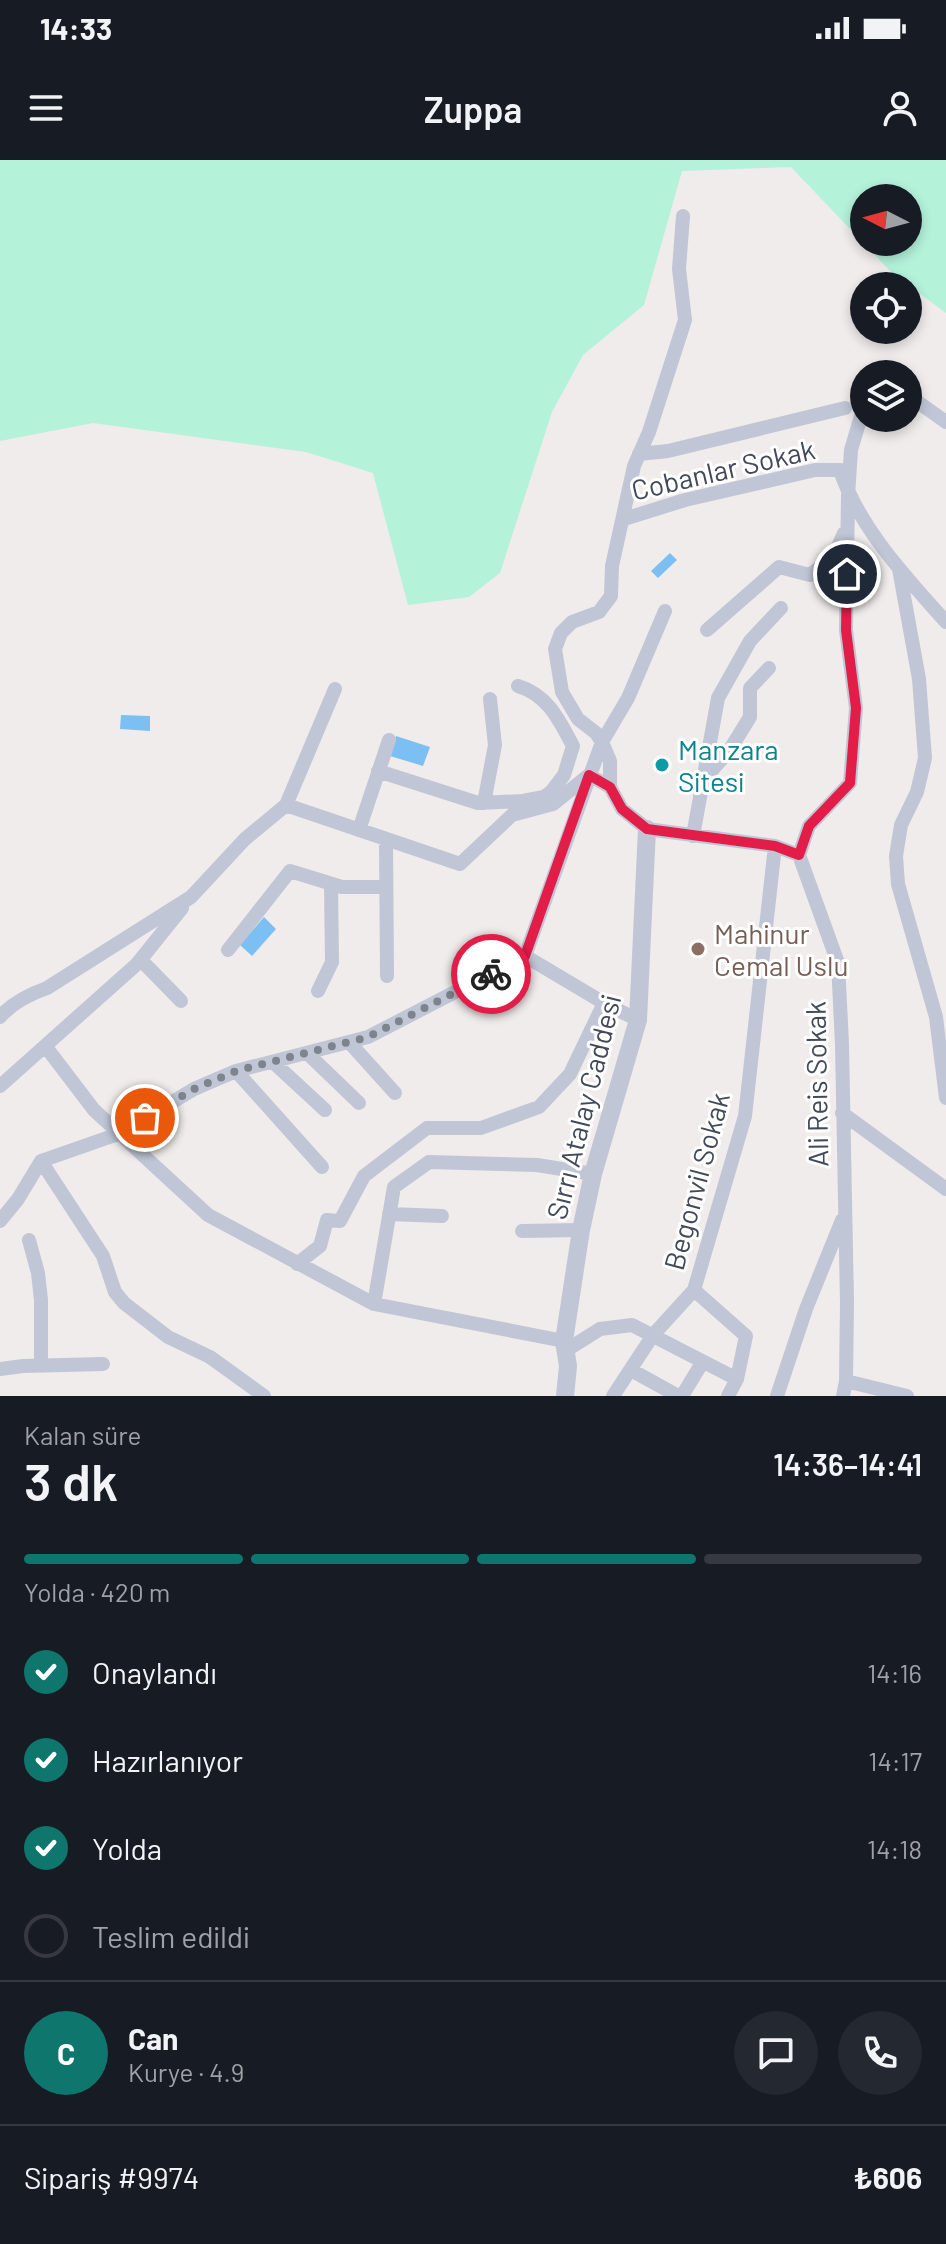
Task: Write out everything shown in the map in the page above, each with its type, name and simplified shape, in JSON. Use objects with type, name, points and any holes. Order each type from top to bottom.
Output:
[{"type":"street","points":[[683,216],[679,269],[685,320],[634,466],[612,566],[611,596],[599,612],[572,622],[561,633],[555,649],[562,692],[578,719],[596,733],[610,761],[610,787],[622,809],[647,829],[775,846],[799,855],[809,826],[850,783],[856,708],[846,630],[848,496],[851,450],[856,432]]},
{"type":"street","points":[[922,405],[946,422]]},
{"type":"street","points":[[639,454],[668,451],[845,408]]},
{"type":"street","name":"Cobanlar Sokak","points":[[624,519],[685,500],[815,470],[840,470],[848,496],[899,569],[946,622]]},
{"type":"street","points":[[707,630],[779,567],[810,575],[821,567],[833,558],[848,525]]},
{"type":"street","points":[[899,569],[919,679],[925,758],[917,792],[901,825],[896,856],[898,884],[936,1017],[946,1098]]},
{"type":"street","points":[[693,836],[718,698],[750,641],[781,608]]},
{"type":"street","points":[[0,1221],[18,1199],[41,1161],[121,1133],[194,1089],[236,1071],[368,1037],[525,956],[602,742],[628,698],[665,611]]},
{"type":"street","points":[[704,779],[729,751],[750,717],[750,688],[769,668]]},
{"type":"street","points":[[378,771],[484,803],[544,797],[564,775],[573,746],[556,714],[545,701],[518,686]]},
{"type":"street","points":[[0,1086],[141,960],[191,897],[245,839],[286,805],[335,689]]},
{"type":"street","points":[[484,803],[495,745],[490,699]]},
{"type":"street","points":[[359,830],[389,740]]},
{"type":"street","points":[[573,746],[602,742]]},
{"type":"street","points":[[589,775],[610,787]]},
{"type":"street","points":[[286,805],[460,864],[512,815],[553,804],[589,775]]},
{"type":"street","name":"Sırrı Atalay Caddesi","points":[[565,1396],[568,1366],[564,1346],[581,1230],[593,1174],[638,1020],[647,829]]},
{"type":"street","points":[[386,839],[387,976]]},
{"type":"street","name":"Begonvil Sokak","points":[[694,1290],[745,1116],[775,846]]},
{"type":"street","name":"Ali Reis Sokak","points":[[799,855],[838,963],[845,1212],[845,1389]]},
{"type":"street","points":[[228,950],[290,871],[342,887],[386,887]]},
{"type":"street","points":[[318,991],[332,962],[331,884]]},
{"type":"street","points":[[0,1017],[34,992],[47,988],[191,897]]},
{"type":"street","points":[[525,956],[638,1020]]},
{"type":"street","points":[[141,960],[181,1001]]},
{"type":"street","points":[[297,1264],[320,1246],[327,1220],[340,1221],[364,1176],[427,1128],[481,1128],[539,1107],[570,1074],[604,1003]]},
{"type":"street","points":[[349,1042],[395,1093]]},
{"type":"street","points":[[46,1047],[94,1110],[208,1215],[374,1304],[564,1346],[600,1329],[632,1325],[737,1379]]},
{"type":"street","points":[[307,1053],[359,1103]]},
{"type":"street","points":[[273,1062],[325,1110]]},
{"type":"street","points":[[236,1071],[322,1167]]},
{"type":"street","points":[[842,1113],[946,1189]]},
{"type":"street","points":[[390,1157],[413,1173]]},
{"type":"street","points":[[41,1161],[103,1256],[115,1292],[124,1303],[168,1337],[210,1357],[264,1396]]},
{"type":"street","points":[[374,1304],[394,1187],[429,1162],[537,1165],[593,1174]]},
{"type":"street","name":"Ali Reis Sokak","points":[[777,1396],[806,1309],[845,1212]]},
{"type":"street","points":[[389,1214],[442,1216]]},
{"type":"street","points":[[522,1231],[581,1230]]},
{"type":"street","points":[[29,1240],[41,1300],[41,1365]]},
{"type":"street","points":[[613,1396],[653,1335],[694,1290],[746,1336],[737,1379],[728,1396]]},
{"type":"street","points":[[631,1370],[680,1396],[702,1363]]},
{"type":"street","points":[[0,1369],[103,1364]]},
{"type":"street","points":[[845,1389],[907,1396]]},
{"type":"green space","points":[[0,160],[946,160],[946,313],[922,295],[922,272],[891,272],[876,256],[922,256],[922,184],[850,184],[850,229],[791,167],[682,171],[644,305],[583,355],[552,412],[500,573],[469,597],[408,605],[373,473],[306,452],[93,423],[0,441]]},
{"type":"water","points":[[670,553],[677,560],[658,578],[651,571]]},
{"type":"water","points":[[121,715],[150,716],[150,731],[120,729]]},
{"type":"water","points":[[396,736],[430,747],[423,766],[390,756]]},
{"type":"water","points":[[264,917],[276,929],[252,956],[240,945]]},
{"type":"way so far","points":[[145,1118],[194,1089],[236,1071],[368,1037],[491,974]]},
{"type":"place","name":"Manzara Sitesi","points":[[662,765]]},
{"type":"place","name":"Mahinur Cemal Uslu","points":[[698,949]]},
{"type":"route","points":[[491,974],[525,956],[589,775],[610,787],[622,809],[647,829],[775,846],[799,855],[809,826],[850,783],[856,708],[846,630],[847,574]]}]
